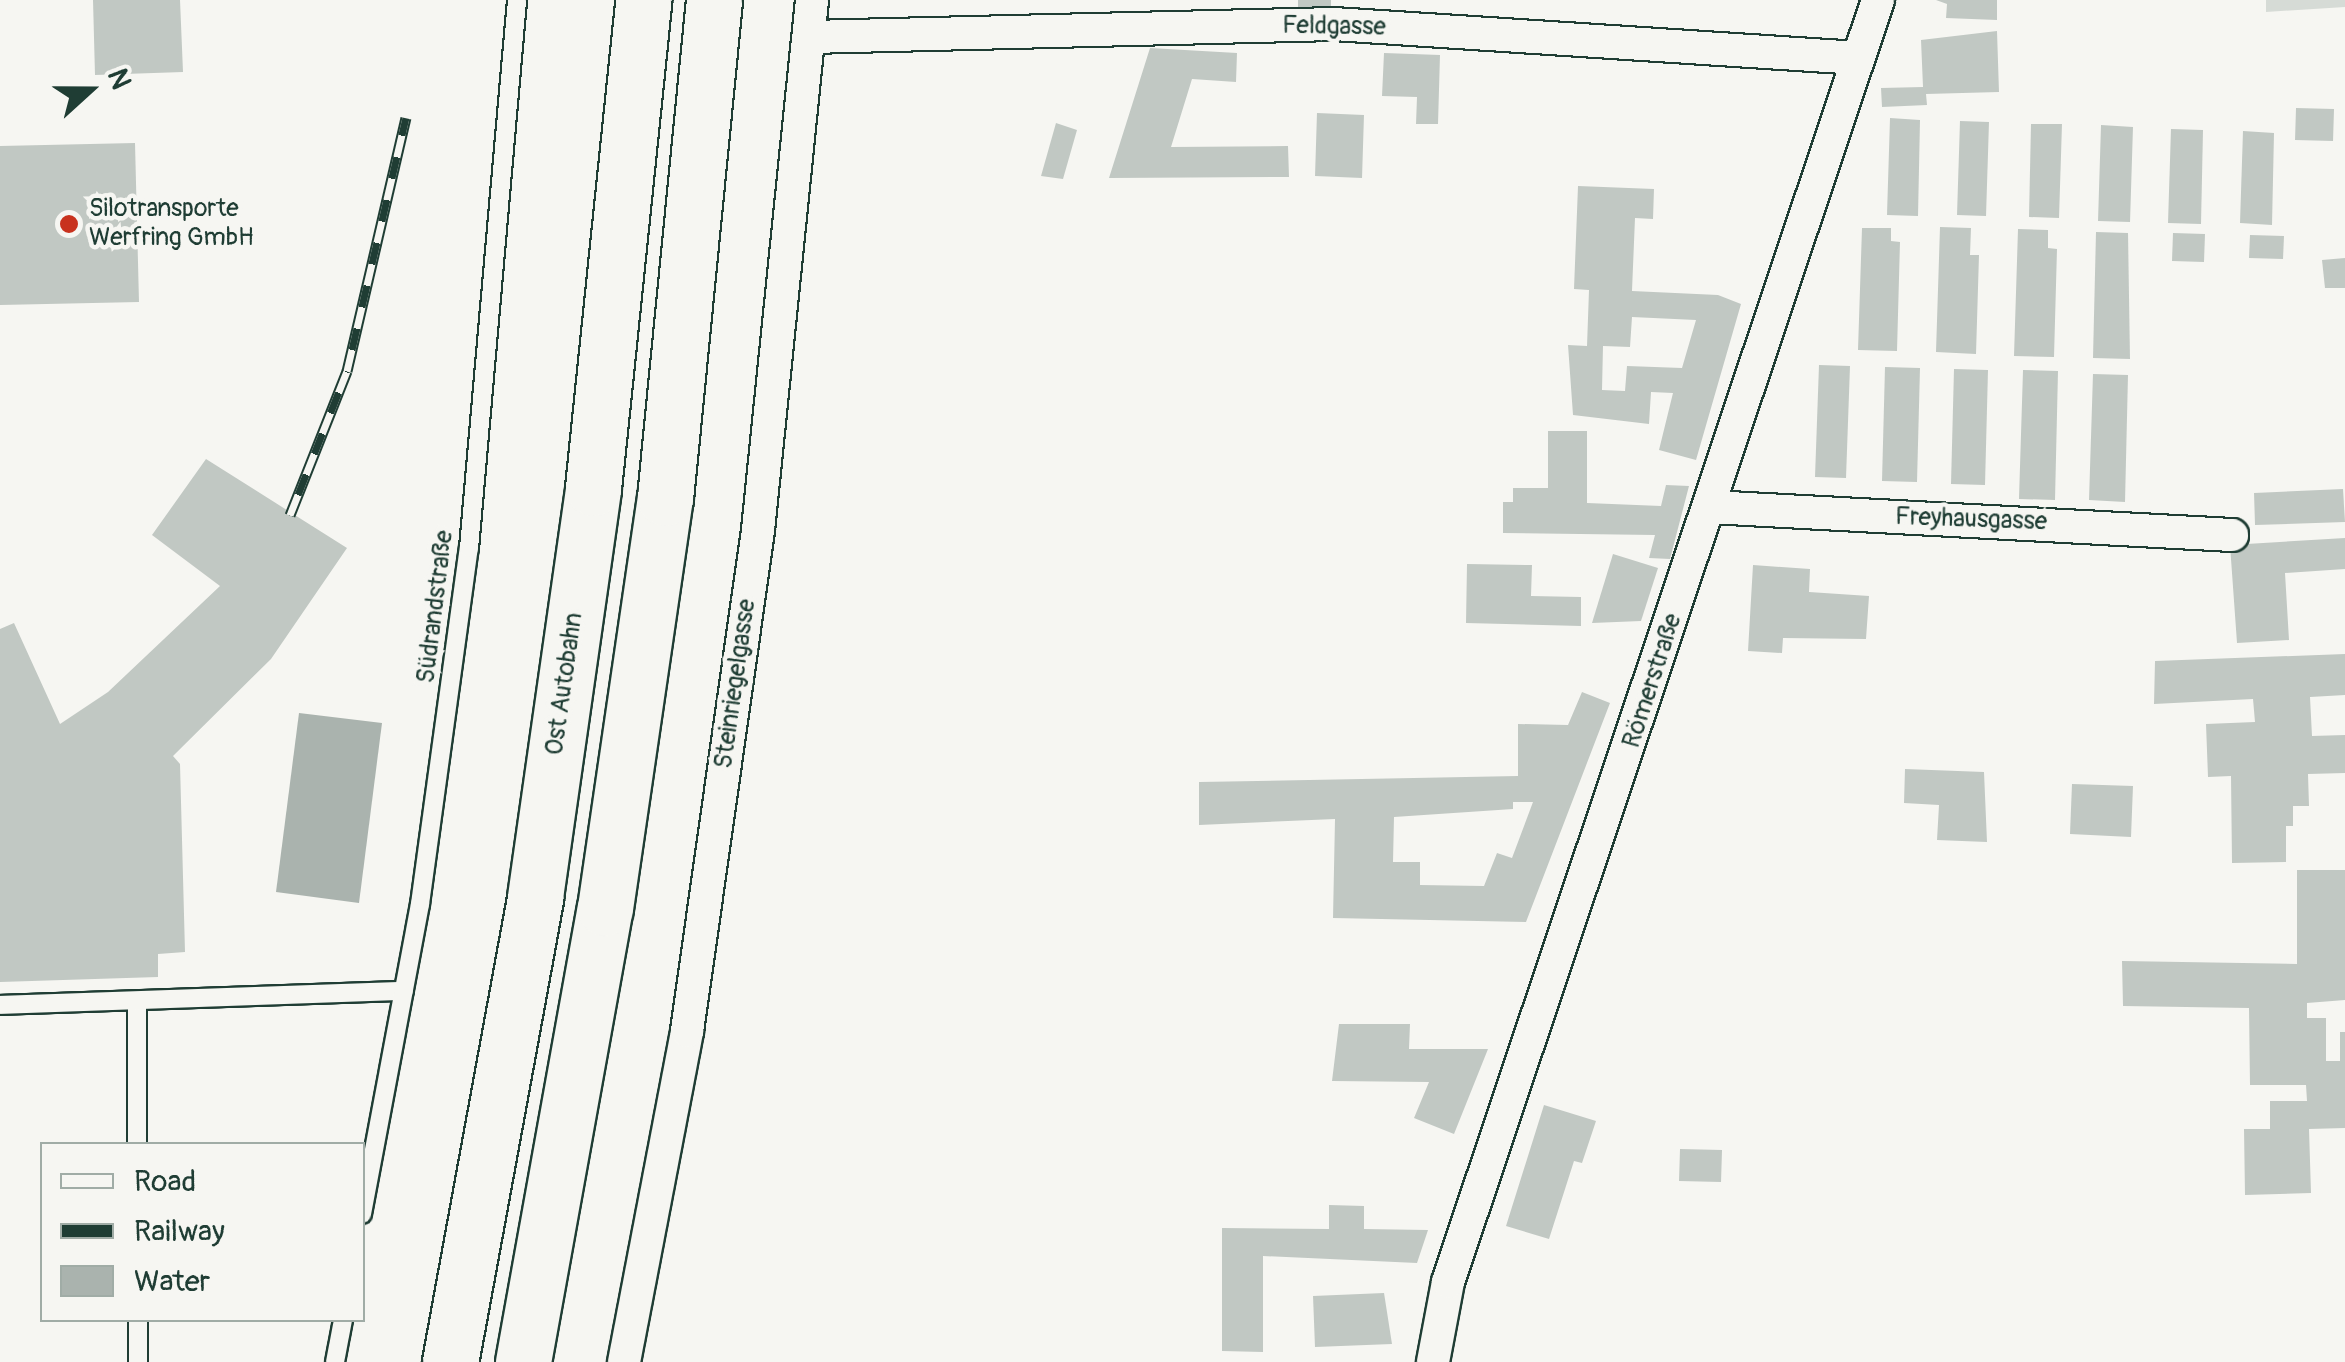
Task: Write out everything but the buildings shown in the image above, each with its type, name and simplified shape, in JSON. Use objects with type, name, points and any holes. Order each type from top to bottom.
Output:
[{"type":"highway","name":"Ost Autobahn","points":[[450,1362],[535,897],[584,547],[642,0]]},
{"type":"highway","points":[[522,1362],[605,908],[664,498],[714,0]]},
{"type":"street","name":"Steinriegelgasse","points":[[624,1362],[687,1031],[758,530],[812,0]]},
{"type":"street","name":"Römerstraße","points":[[1433,1362],[1448,1282],[1878,0]]},
{"type":"street","name":"Feldgasse","points":[[810,37],[1334,24],[1858,58]]},
{"type":"street","name":"Freyhausgasse","points":[[1710,507],[2232,535]]},
{"type":"lane","name":"Südrandstraße","points":[[365,1198],[404,991],[484,428],[516,0]]},
{"type":"lane","points":[[0,1005],[404,991]]},
{"type":"lane","points":[[136,1003],[137,1142]]},
{"type":"lane","points":[[138,1322],[138,1362]]},
{"type":"lane","points":[[335,1362],[343,1322]]},
{"type":"shaded area","points":[[2266,0],[2345,0],[2345,7],[2266,12]]},
{"type":"water","points":[[299,713],[382,723],[359,903],[276,892]]},
{"type":"railway","points":[[290,515],[347,371],[406,118]]},
{"type":"place","name":"Silotransporte Werfring GmbH","points":[[69,224]]}]
